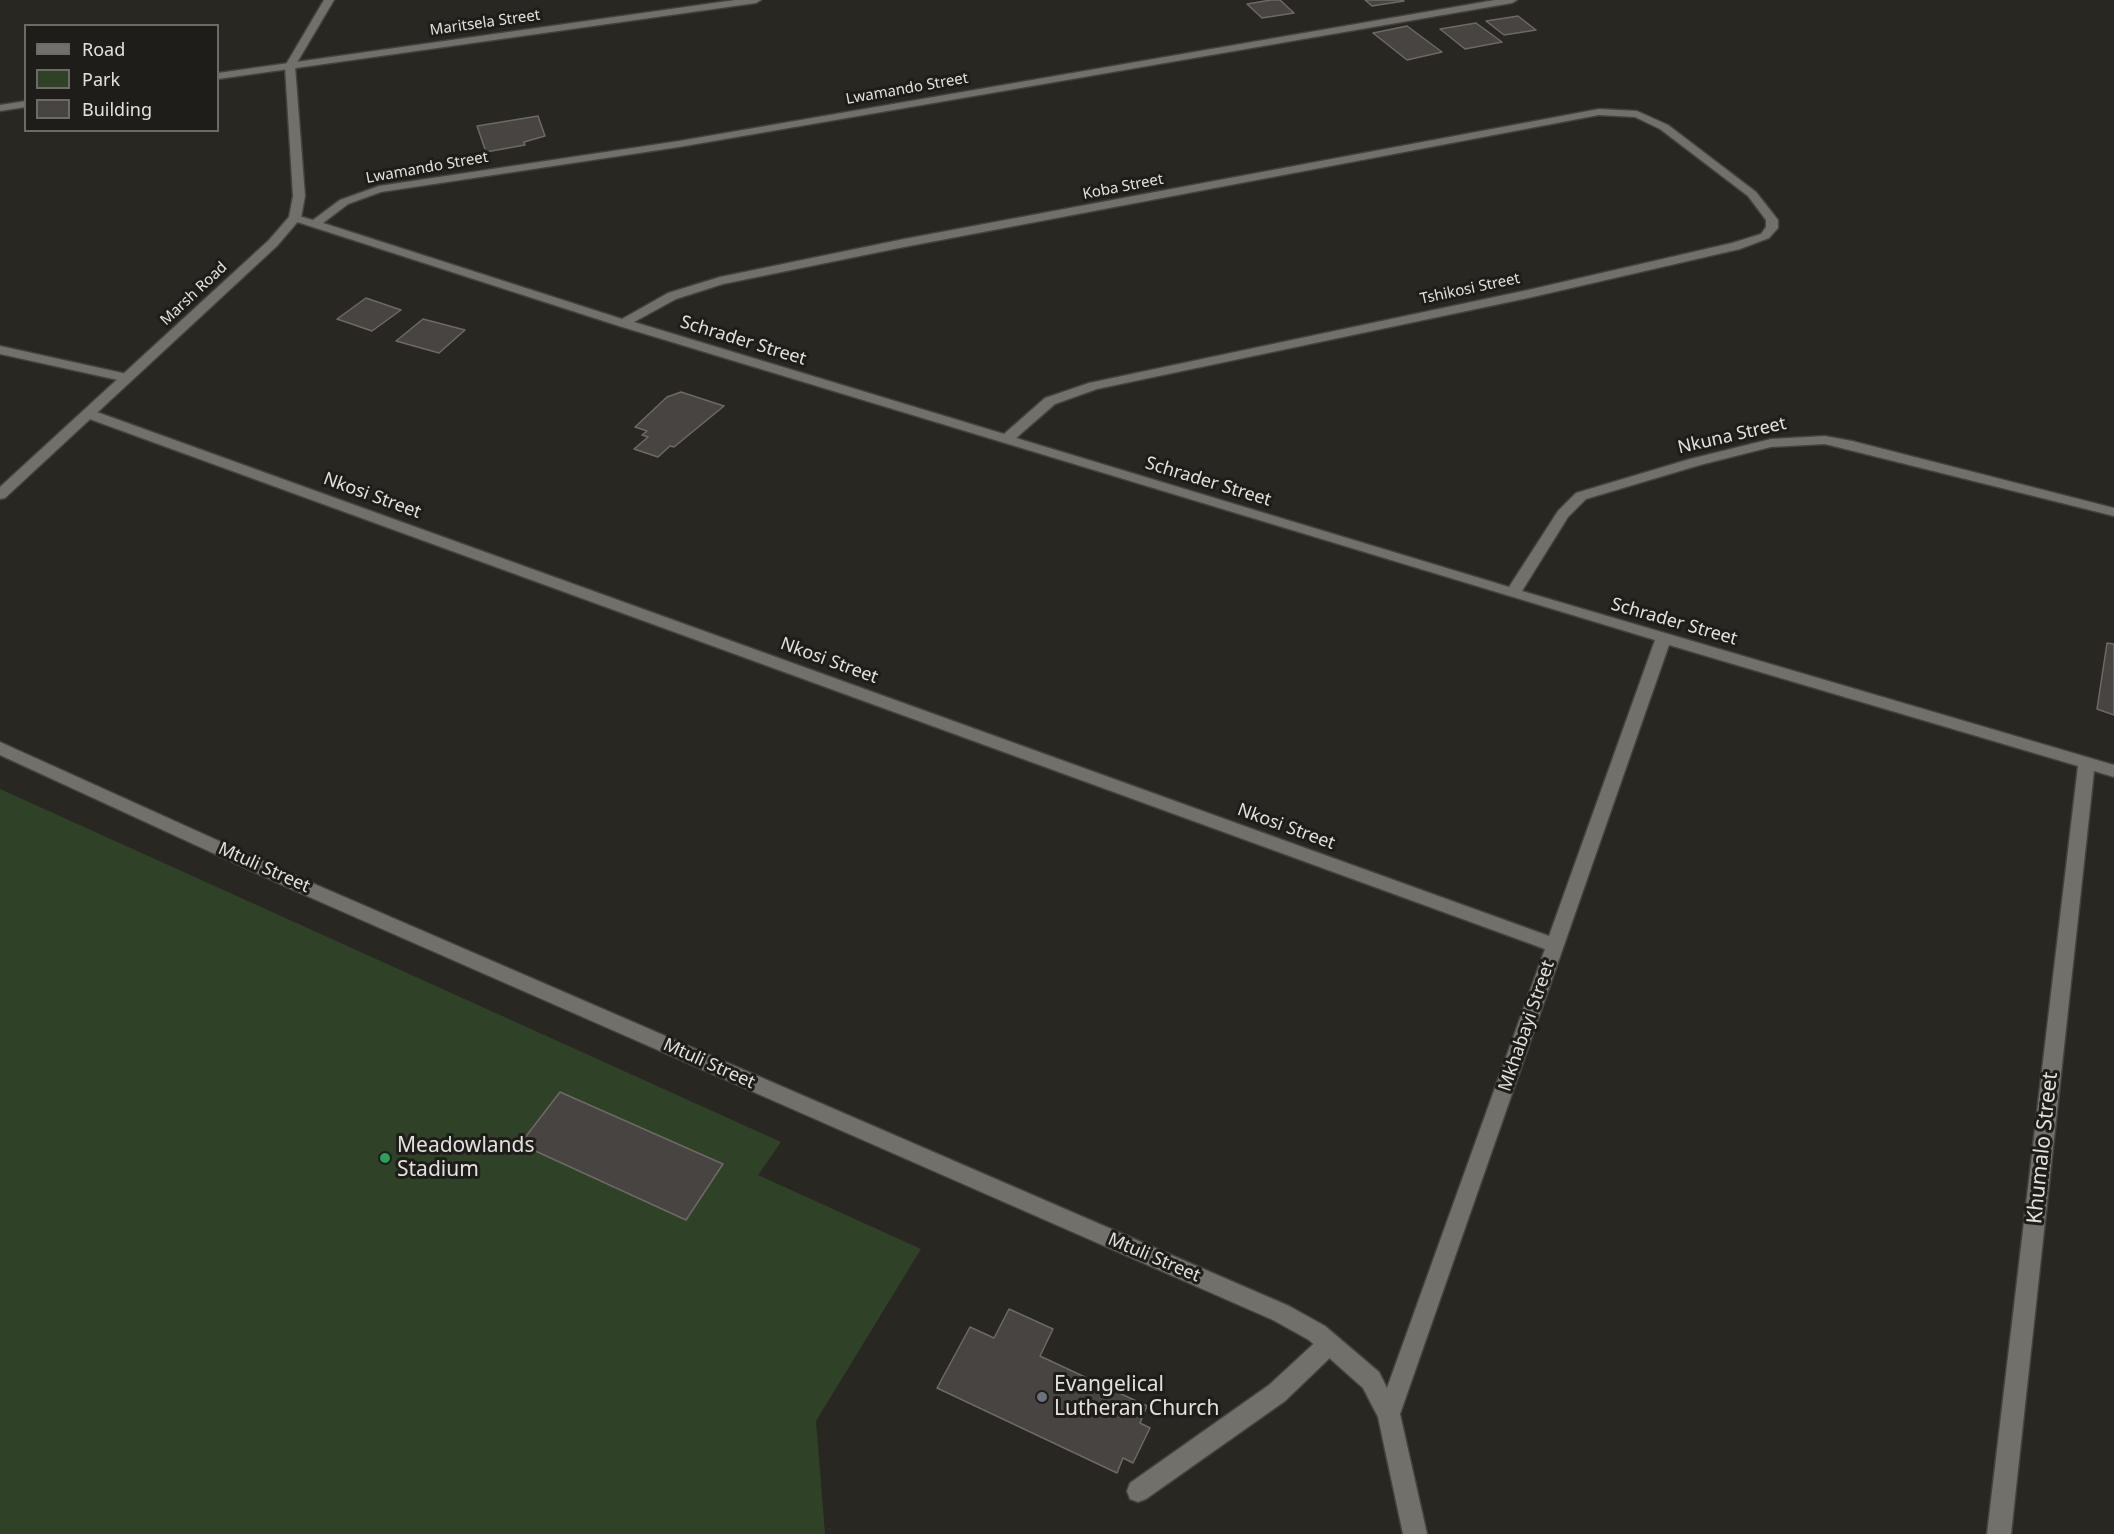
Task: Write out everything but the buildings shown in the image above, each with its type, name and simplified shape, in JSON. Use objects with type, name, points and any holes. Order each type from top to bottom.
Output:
[{"type":"street","points":[[295,218],[300,196],[290,66],[329,0]]},
{"type":"street","name":"Maritsela Street","points":[[219,76],[756,0]]},
{"type":"street","name":"Lwamando Street","points":[[315,224],[344,202],[379,189],[679,144],[1508,0]]},
{"type":"street","points":[[0,108],[24,104]]},
{"type":"street","name":"Koba Street","points":[[623,323],[672,296],[720,281],[1575,114],[1619,111],[1637,114]]},
{"type":"street","name":"Tshikosi Street","points":[[1006,439],[1050,401],[1094,386],[1528,294],[1736,246],[1765,236],[1772,228],[1772,220],[1752,194],[1681,138],[1637,114]]},
{"type":"street","name":"Schrader Street","points":[[295,218],[623,323],[1513,594],[2114,771]]},
{"type":"street","name":"Marsh Road","points":[[0,495],[273,243],[295,218]]},
{"type":"street","points":[[0,350],[127,378]]},
{"type":"street","name":"Nkosi Street","points":[[89,414],[1555,945]]},
{"type":"street","name":"Nkuna Street","points":[[1513,594],[1563,514],[1581,496],[1695,462],[1779,442],[1811,438],[1852,445],[2114,512]]},
{"type":"street","name":"Mkhabayi Street","points":[[1389,1414],[1664,638]]},
{"type":"street","name":"Mtuli Street","points":[[0,748],[297,884],[1281,1313],[1317,1333],[1371,1380],[1389,1414]]},
{"type":"street","name":"Khumalo Street","points":[[1999,1534],[2087,763]]},
{"type":"street","points":[[1138,1491],[1277,1393],[1329,1344]]},
{"type":"street","points":[[1389,1414],[1415,1534]]},
{"type":"green space","name":"Meadowlands Stadium","points":[[0,789],[781,1142],[758,1175],[921,1249],[816,1421],[825,1534],[0,1534]]},
{"type":"place","name":"Meadowlands Stadium","points":[[385,1158]]},
{"type":"place","name":"Evangelical Lutheran Church","points":[[1042,1397]]}]
